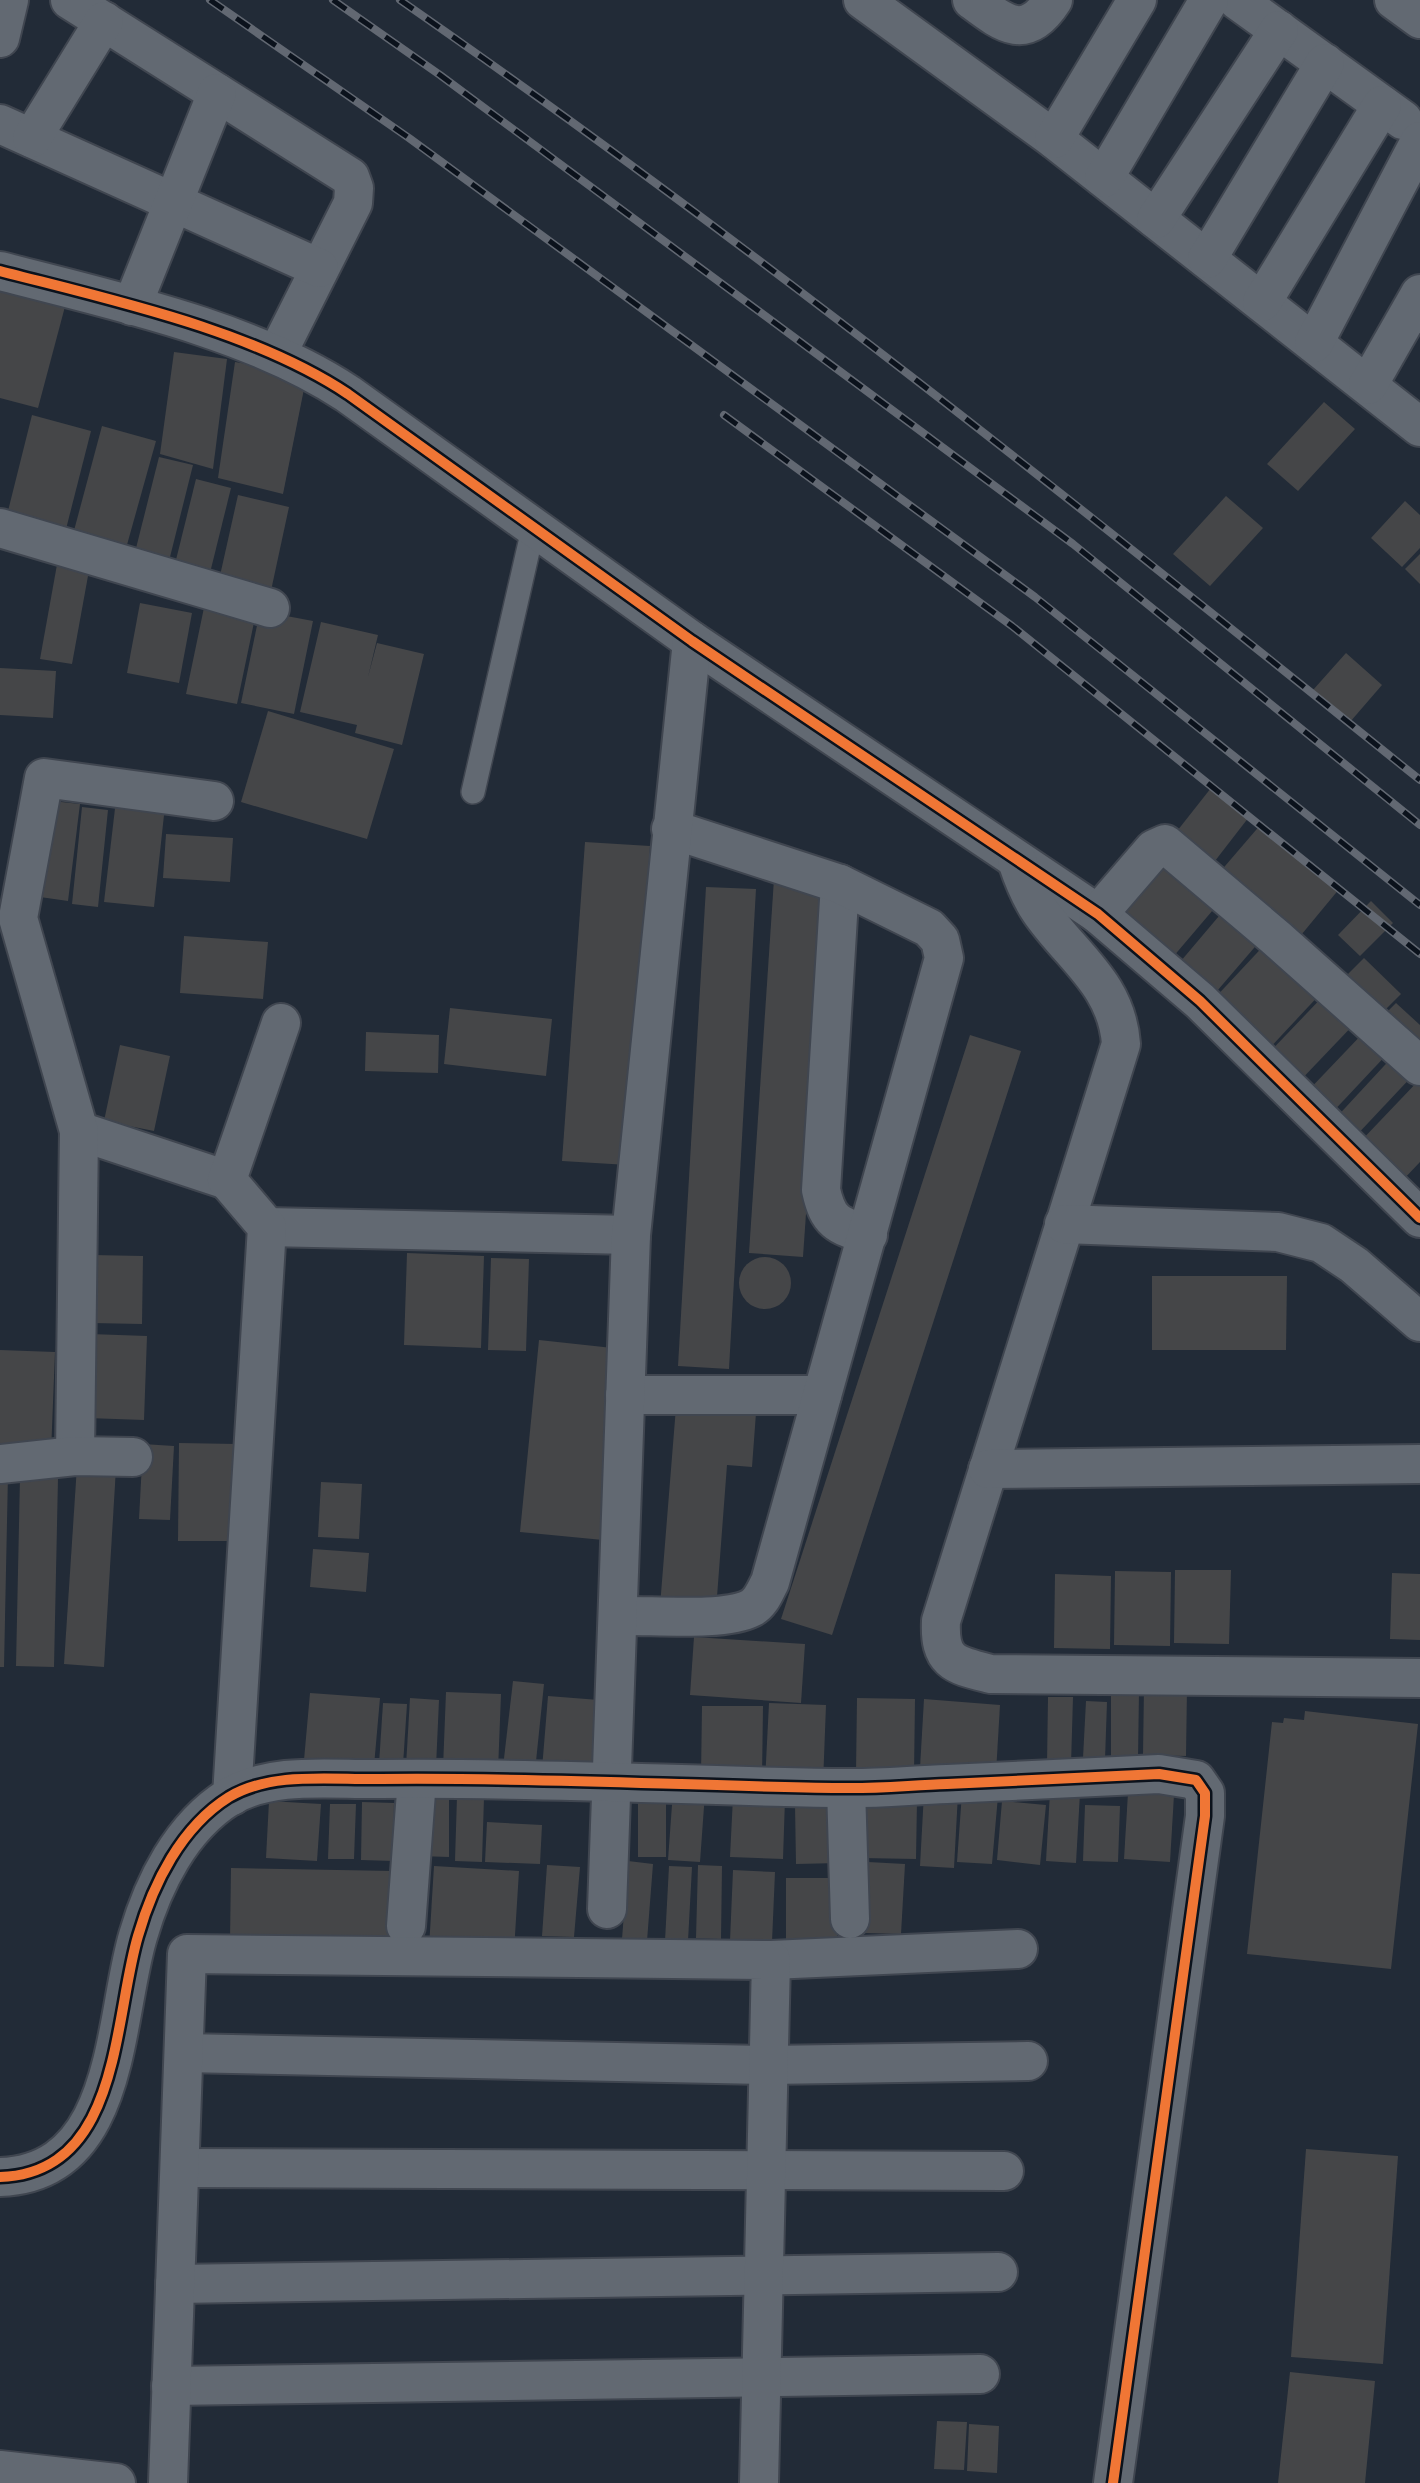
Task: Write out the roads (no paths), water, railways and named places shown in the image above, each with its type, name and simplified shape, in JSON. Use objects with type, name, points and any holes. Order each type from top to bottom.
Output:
[{"type":"street","points":[[0,38],[9,0]]},
{"type":"street","points":[[70,0],[350,177],[354,188],[353,203],[277,354]]},
{"type":"street","points":[[863,0],[1054,139],[1419,424]]},
{"type":"street","points":[[972,0],[997,19],[1016,27],[1031,24],[1044,14],[1053,0]]},
{"type":"street","points":[[1054,139],[1137,0]]},
{"type":"street","points":[[1104,178],[1209,0]]},
{"type":"street","points":[[1237,0],[1420,132]]},
{"type":"street","points":[[1394,0],[1420,19]]},
{"type":"street","points":[[104,21],[16,131],[319,268]]},
{"type":"street","points":[[1156,219],[1279,30]]},
{"type":"street","points":[[1207,258],[1325,63]]},
{"type":"street","points":[[132,306],[217,93]]},
{"type":"street","points":[[1262,302],[1382,105]]},
{"type":"street","points":[[1314,343],[1420,141]]},
{"type":"street","points":[[0,271],[132,306],[277,354],[316,372],[692,641],[1098,914],[1200,1001],[1420,1219]]},
{"type":"street","points":[[1368,385],[1420,294]]},
{"type":"street","points":[[0,528],[271,608]]},
{"type":"street","points":[[607,1909],[631,1235],[692,641]]},
{"type":"street","points":[[75,1456],[79,1131],[9,913],[44,778],[214,801]]},
{"type":"street","points":[[619,1616],[734,1615],[754,1607],[770,1582],[944,958],[940,940],[929,928],[840,884],[671,830]]},
{"type":"street","points":[[1098,914],[1154,849],[1165,844],[1420,1066]]},
{"type":"street","points":[[1017,861],[1035,903],[1106,991],[1119,1022],[1121,1044],[941,1621],[940,1639],[945,1654],[957,1665],[991,1674],[1420,1678]]},
{"type":"street","points":[[840,884],[821,1189],[826,1212],[841,1226],[868,1235]]},
{"type":"street","points":[[227,1180],[281,1023]]},
{"type":"street","points":[[79,1131],[227,1180],[267,1227],[232,1796]]},
{"type":"street","points":[[1064,1224],[1278,1232],[1321,1243],[1354,1265],[1420,1322]]},
{"type":"street","points":[[267,1227],[631,1235]]},
{"type":"street","points":[[625,1395],[822,1395]]},
{"type":"street","points":[[0,1464],[75,1456],[133,1457]]},
{"type":"street","points":[[988,1469],[1420,1464]]},
{"type":"street","points":[[0,2177],[16,2177],[58,2160],[91,2124],[110,2077],[138,1937],[162,1871],[206,1814],[232,1796],[271,1781],[417,1779],[846,1788],[1159,1774],[1196,1780],[1205,1793],[1205,1816],[1113,2483]]},
{"type":"street","points":[[406,1926],[417,1779]]},
{"type":"street","points":[[846,1788],[850,1919]]},
{"type":"street","points":[[168,2483],[187,1954],[771,1960],[1018,1949]]},
{"type":"street","points":[[759,2483],[771,1960]]},
{"type":"street","points":[[184,2053],[768,2065],[1028,2061]]},
{"type":"street","points":[[180,2168],[1004,2171]]},
{"type":"street","points":[[175,2284],[998,2272]]},
{"type":"street","points":[[172,2386],[980,2374]]},
{"type":"street","points":[[0,2470],[116,2483]]},
{"type":"lane","points":[[473,792],[533,529]]},
{"type":"railway","points":[[210,0],[409,138],[1035,597],[1420,905]]},
{"type":"railway","points":[[333,0],[440,75],[1073,544],[1420,825]]},
{"type":"railway","points":[[400,0],[790,283],[1170,579],[1420,780]]},
{"type":"railway","points":[[724,415],[1012,626],[1420,954]]}]
